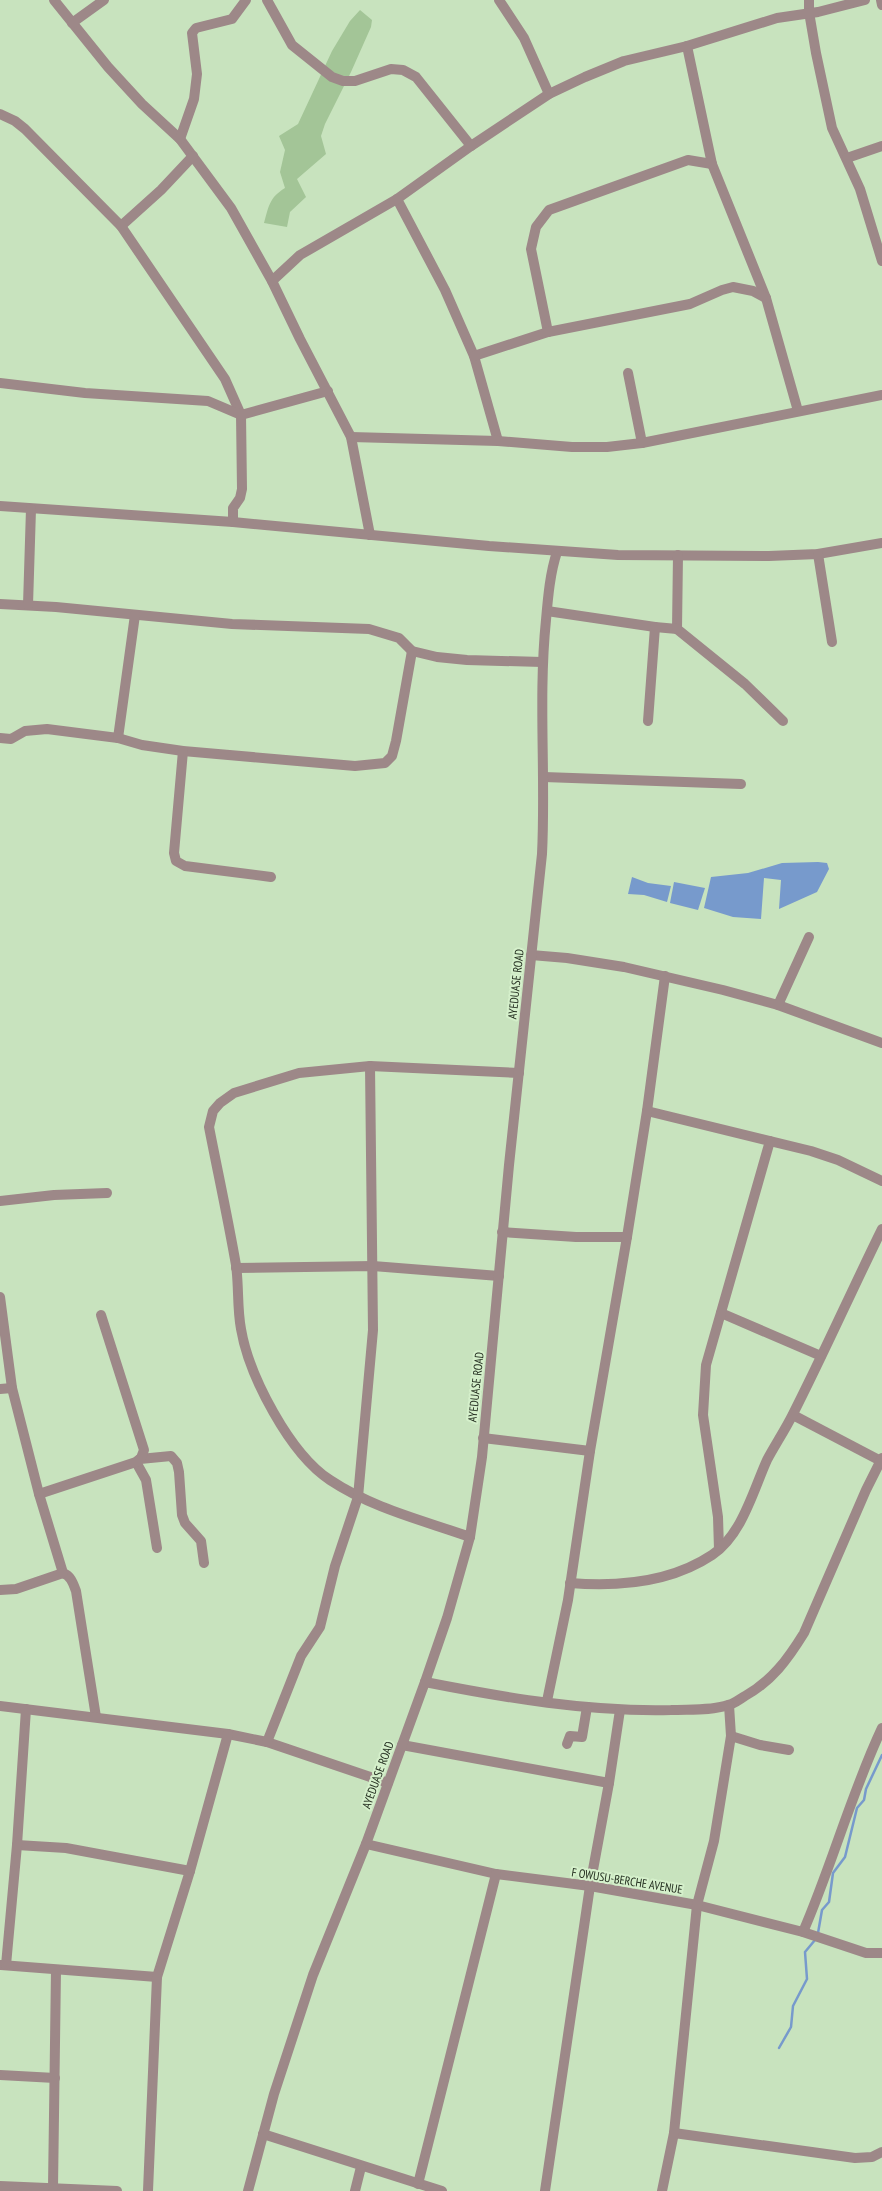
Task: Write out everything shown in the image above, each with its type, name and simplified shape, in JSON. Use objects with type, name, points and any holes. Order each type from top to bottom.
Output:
[{"type":"street","points":[[54,0],[142,104],[180,139],[231,208],[272,281],[300,339],[352,436],[370,535]]},
{"type":"street","points":[[72,23],[104,0]]},
{"type":"street","points":[[180,139],[194,99],[197,74],[192,33],[196,28],[232,19],[246,0]]},
{"type":"street","points":[[267,0],[292,45],[332,77],[342,81],[355,81],[391,69],[409,71],[416,77],[471,146]]},
{"type":"street","points":[[499,0],[524,38],[549,94]]},
{"type":"street","points":[[809,0],[808,12],[832,128],[860,188],[882,261]]},
{"type":"street","points":[[272,281],[300,255],[398,199],[471,146],[549,94],[584,76],[624,61],[687,46],[777,18],[865,0]]},
{"type":"street","points":[[881,0],[882,5]]},
{"type":"street","points":[[687,46],[712,164],[766,298],[798,412]]},
{"type":"street","points":[[0,114],[15,121],[25,129],[121,226],[224,379],[241,415],[242,489],[240,498],[232,508],[233,522]]},
{"type":"street","points":[[847,158],[882,146]]},
{"type":"street","points":[[121,226],[161,190],[193,156]]},
{"type":"street","points":[[548,332],[530,249],[536,227],[549,210],[688,160],[712,164]]},
{"type":"street","points":[[398,199],[445,290],[474,356],[498,441]]},
{"type":"street","points":[[474,356],[548,332],[690,304],[722,290],[733,288],[753,292],[766,298]]},
{"type":"street","points":[[628,373],[642,443]]},
{"type":"street","points":[[0,382],[85,393],[208,401],[241,415],[328,391]]},
{"type":"street","points":[[352,436],[498,441],[572,447],[607,447],[642,443],[882,395]]},
{"type":"street","points":[[0,506],[233,522],[557,552],[769,556],[818,554],[882,542]]},
{"type":"street","points":[[28,605],[31,509]]},
{"type":"street","name":"AYEDUASE ROAD","points":[[248,2191],[263,2134],[313,1975],[366,1844],[425,1682],[447,1618],[470,1537],[478,1487],[502,1232],[542,854],[544,777],[542,662],[547,611],[557,552]]},
{"type":"street","points":[[818,554],[832,642]]},
{"type":"street","points":[[677,629],[678,555]]},
{"type":"street","points":[[0,604],[232,624],[369,629],[398,638],[412,651],[437,657],[467,660],[542,662]]},
{"type":"street","points":[[547,611],[677,629],[745,684],[783,721]]},
{"type":"street","points":[[118,738],[135,615]]},
{"type":"street","points":[[648,721],[655,627]]},
{"type":"street","points":[[0,738],[14,739],[25,731],[47,729],[118,738],[142,745],[183,751],[355,766],[385,763],[392,756],[396,741],[412,651]]},
{"type":"street","points":[[183,751],[174,853],[176,861],[184,866],[271,877]]},
{"type":"street","points":[[544,777],[741,784]]},
{"type":"street","points":[[778,1004],[809,937]]},
{"type":"street","points":[[531,956],[600,963],[665,976],[778,1004],[882,1043]]},
{"type":"street","points":[[546,1701],[570,1584],[590,1451],[627,1237],[647,1111],[665,976]]},
{"type":"street","points":[[470,1537],[358,1497],[328,1479],[311,1464],[291,1440],[276,1415],[246,1352],[238,1310],[236,1268],[210,1127],[213,1112],[220,1103],[234,1093],[298,1073],[370,1066],[519,1073]]},
{"type":"street","points":[[267,1742],[301,1656],[320,1627],[335,1566],[358,1497],[373,1330],[370,1066]]},
{"type":"street","points":[[647,1111],[820,1154],[882,1181]]},
{"type":"street","points":[[719,1549],[718,1517],[703,1405],[707,1357],[770,1141]]},
{"type":"street","points":[[0,1201],[54,1195],[106,1193]]},
{"type":"street","points":[[570,1584],[624,1585],[671,1576],[712,1555],[719,1549],[737,1527],[768,1459],[793,1415],[882,1229]]},
{"type":"street","points":[[502,1232],[576,1237],[627,1237]]},
{"type":"street","points":[[236,1268],[373,1266],[498,1276]]},
{"type":"street","points":[[0,1297],[12,1388],[39,1494],[63,1572]]},
{"type":"street","points":[[720,1313],[821,1356]]},
{"type":"street","points":[[100,1314],[144,1450],[138,1460]]},
{"type":"street","points":[[0,1388],[12,1388]]},
{"type":"street","points":[[425,1682],[468,1691],[620,1710],[684,1710],[729,1705],[753,1692],[776,1674],[791,1655],[804,1633],[866,1490],[881,1460],[793,1415]]},
{"type":"street","points":[[483,1438],[590,1451]]},
{"type":"street","points":[[39,1494],[138,1460],[171,1456],[177,1463],[182,1515],[185,1523],[201,1541],[204,1563]]},
{"type":"street","points":[[138,1460],[146,1480],[158,1548]]},
{"type":"street","points":[[0,1590],[16,1589],[63,1572],[68,1574],[76,1592],[96,1717]]},
{"type":"street","points":[[662,2191],[674,2133],[697,1905],[714,1841],[731,1736],[729,1705]]},
{"type":"street","points":[[0,1706],[228,1734],[267,1742],[388,1783]]},
{"type":"street","points":[[568,1744],[570,1736],[582,1737],[587,1707]]},
{"type":"street","points":[[26,1709],[17,1845],[3,1965],[157,1977]]},
{"type":"street","points":[[545,2191],[590,1886],[620,1710]]},
{"type":"street","points":[[803,1932],[815,1904],[848,1807],[882,1728]]},
{"type":"street","points":[[148,2191],[157,1977],[190,1871],[228,1734]]},
{"type":"street","points":[[731,1736],[760,1745],[790,1750]]},
{"type":"street","points":[[402,1745],[609,1783]]},
{"type":"street","name":"F OWUSU-BERCHE AVENUE","points":[[366,1844],[496,1874],[590,1886],[697,1905],[803,1932],[866,1953],[881,1953]]},
{"type":"street","points":[[17,1845],[66,1848],[190,1871]]},
{"type":"street","points":[[418,2184],[496,1874]]},
{"type":"street","points":[[54,2188],[56,1970]]},
{"type":"street","points":[[0,2075],[56,2078]]},
{"type":"street","points":[[674,2133],[864,2158],[872,2157],[882,2152]]},
{"type":"street","points":[[263,2134],[361,2167],[442,2191]]},
{"type":"street","points":[[355,2191],[361,2167]]},
{"type":"street","points":[[0,2186],[29,2189],[54,2188],[112,2191]]},
{"type":"green space","points":[[360,10],[372,20],[371,27],[325,124],[321,136],[326,154],[297,179],[306,197],[290,212],[287,227],[264,223],[273,199],[285,188],[280,172],[285,150],[279,136],[298,124],[332,51],[350,21]]},
{"type":"water","points":[[782,863],[827,863],[829,869],[817,892],[779,909],[781,880],[764,878],[761,919],[733,917],[704,908],[711,877],[748,873]]},
{"type":"water","points":[[632,877],[648,883],[671,886],[667,902],[644,895],[628,894]]},
{"type":"water","points":[[674,882],[705,888],[698,910],[670,903]]},
{"type":"waterway","points":[[818,1933],[822,1910],[829,1902],[833,1873],[845,1857],[857,1808],[864,1800],[866,1789],[882,1755]]},
{"type":"waterway","points":[[779,2048],[791,2027],[793,2006],[807,1979],[805,1952],[815,1940]]}]
